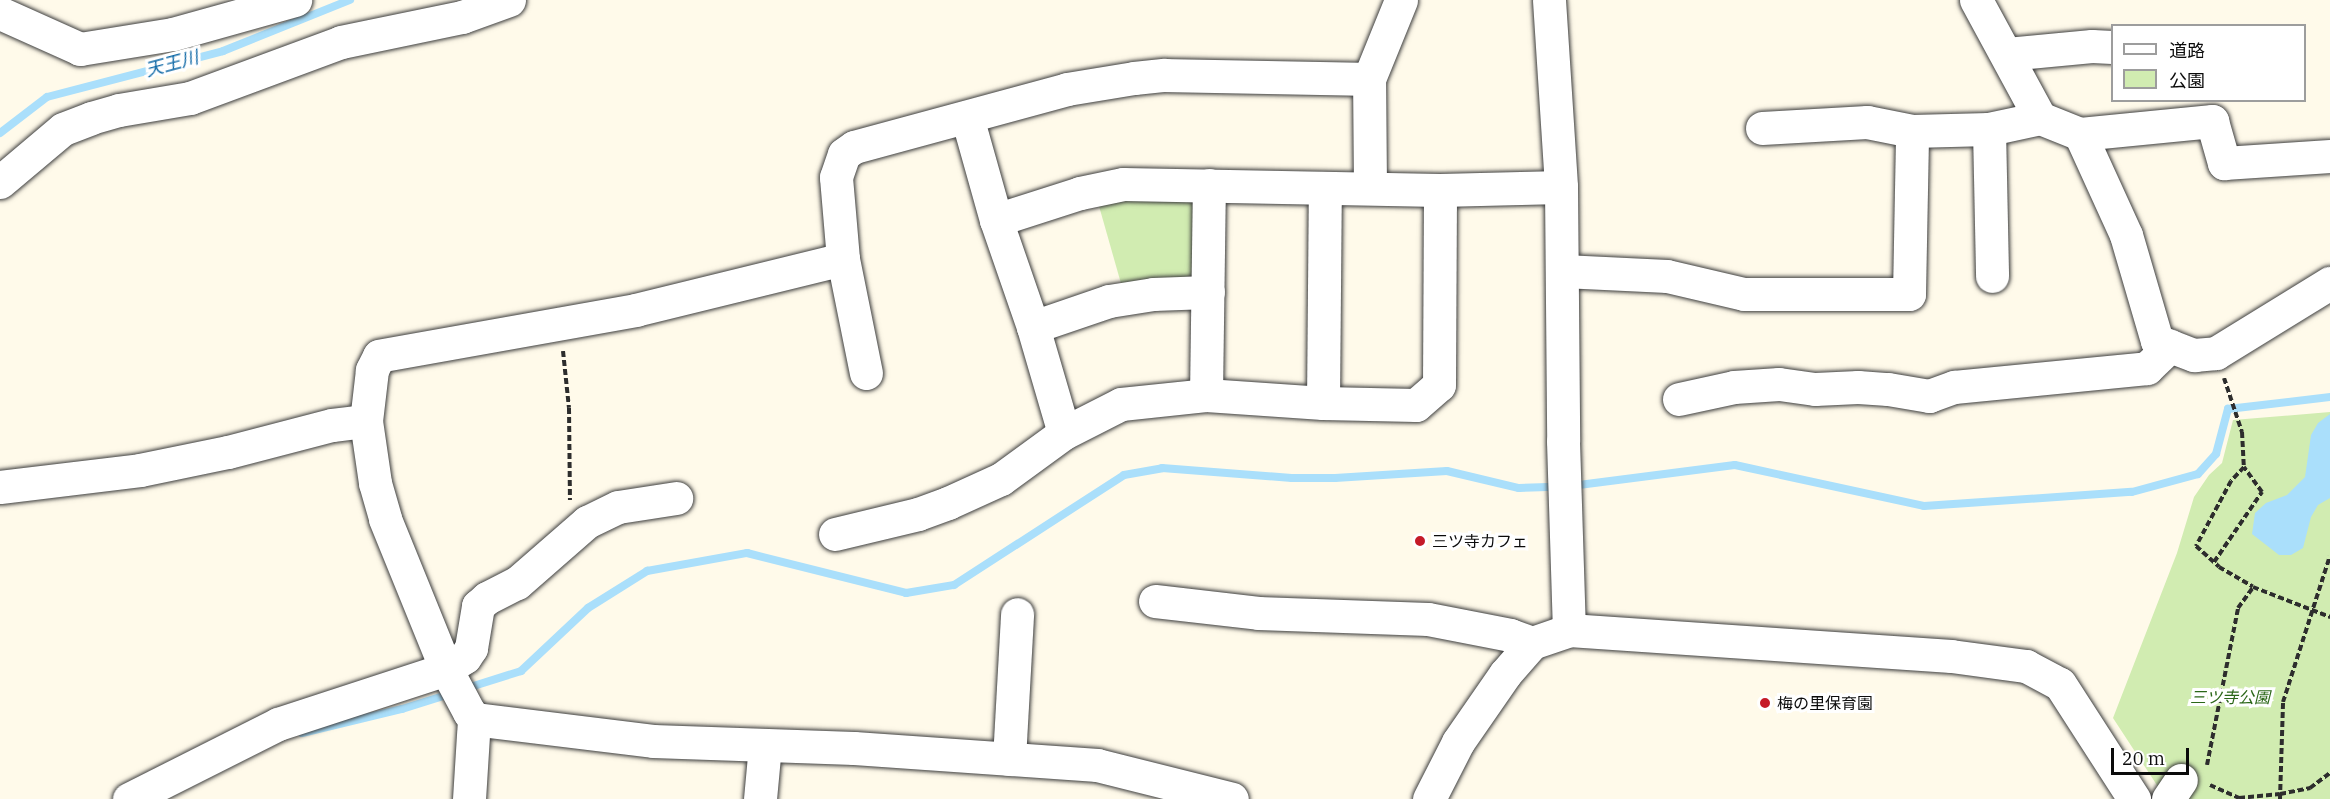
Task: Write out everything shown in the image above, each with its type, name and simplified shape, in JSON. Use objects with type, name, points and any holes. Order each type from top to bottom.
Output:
[{"type":"street","points":[[0,13],[80,49],[172,34],[295,0]]},
{"type":"street","points":[[0,182],[63,129],[91,118],[119,110],[190,98],[341,42],[462,17],[509,0]]},
{"type":"street","points":[[1370,188],[1369,79],[1401,0]]},
{"type":"street","points":[[1549,0],[1561,187],[1563,441],[1569,630]]},
{"type":"street","points":[[1976,0],[2040,118]]},
{"type":"street","points":[[2007,54],[2092,46],[2111,47]]},
{"type":"street","points":[[866,373],[843,259],[836,177],[844,154],[866,142],[1067,89],[1134,78],[1165,75],[1369,79]]},
{"type":"street","points":[[967,117],[996,220],[1033,327],[1064,433]]},
{"type":"street","points":[[1762,128],[1867,122],[1912,131],[1989,129],[2040,118],[2080,134],[2212,121],[2224,163],[2330,156]]},
{"type":"street","points":[[1989,129],[1992,276]]},
{"type":"street","points":[[1563,271],[1667,276],[1744,294],[1909,294],[1912,131]]},
{"type":"street","points":[[2080,134],[2126,235],[2157,341],[2194,355],[2216,353],[2330,283]]},
{"type":"street","points":[[996,220],[1123,184],[1440,190],[1561,187]]},
{"type":"street","points":[[1206,395],[1209,185]]},
{"type":"street","points":[[1323,403],[1325,188]]},
{"type":"street","points":[[835,534],[918,514],[948,503],[1001,478],[1064,433],[1121,404],[1206,395],[1323,403],[1416,405],[1439,385],[1440,190]]},
{"type":"street","points":[[469,799],[474,720],[446,669],[385,519],[372,464],[366,421],[372,370],[379,356],[636,310],[843,259]]},
{"type":"street","points":[[1033,327],[1118,299],[1153,294],[1208,292]]},
{"type":"street","points":[[1679,399],[1734,387],[1779,384],[1815,389],[1858,387],[1888,389],[1929,396],[1954,387],[2147,369],[2170,346]]},
{"type":"street","points":[[0,487],[140,470],[228,452],[332,425],[366,421]]},
{"type":"street","points":[[129,799],[278,724],[446,669],[465,657],[471,648],[478,606],[487,598],[517,583],[587,522],[618,507],[676,498]]},
{"type":"street","points":[[1155,601],[1258,613],[1428,619],[1510,635],[1532,643]]},
{"type":"street","points":[[1009,759],[1017,614]]},
{"type":"street","points":[[1429,799],[1458,742],[1505,674],[1532,643],[1569,630],[1951,656],[2026,666],[2060,684],[2134,799]]},
{"type":"street","points":[[474,720],[653,741],[765,745],[1097,765],[1232,799]]},
{"type":"street","points":[[760,799],[765,745]]},
{"type":"path","points":[[560,324],[569,408],[570,535]]},
{"type":"path","points":[[2214,562],[2262,492],[2244,466],[2242,432],[2216,353]]},
{"type":"path","points":[[2244,466],[2231,481],[2196,546],[2214,562],[2253,587],[2330,617]]},
{"type":"path","points":[[2280,796],[2283,702],[2330,556]]},
{"type":"path","points":[[2253,587],[2238,608],[2190,783],[2239,798],[2280,796],[2310,788],[2330,772]]},
{"type":"green space","points":[[1116,193],[1198,202],[1198,275],[1122,287],[1097,199]]},
{"type":"green space","name":"三ツ寺公園","points":[[2330,412],[2330,799],[2166,799],[2113,718],[2177,553],[2194,497],[2209,475],[2222,463],[2233,420]]},
{"type":"water","points":[[2330,414],[2330,498],[2318,505],[2311,517],[2303,548],[2291,555],[2279,555],[2252,534],[2255,513],[2266,503],[2287,495],[2305,477],[2311,435],[2318,423]]},
{"type":"waterway","name":"天王川","points":[[0,133],[47,97],[223,51],[350,0]]},
{"type":"waterway","points":[[1571,486],[1735,465],[1924,506],[2132,492],[2198,474],[2216,454],[2228,409],[2330,397]]},
{"type":"waterway","points":[[464,689],[521,671],[588,608],[647,571],[747,553],[906,593],[954,585],[1124,475],[1162,468],[1292,478],[1335,478],[1447,471],[1519,488],[1556,487]]},
{"type":"waterway","points":[[302,733],[402,709],[450,694]]},
{"type":"place","name":"三ツ寺カフェ","points":[[1420,541]]},
{"type":"place","name":"梅の里保育園","points":[[1765,703]]}]
